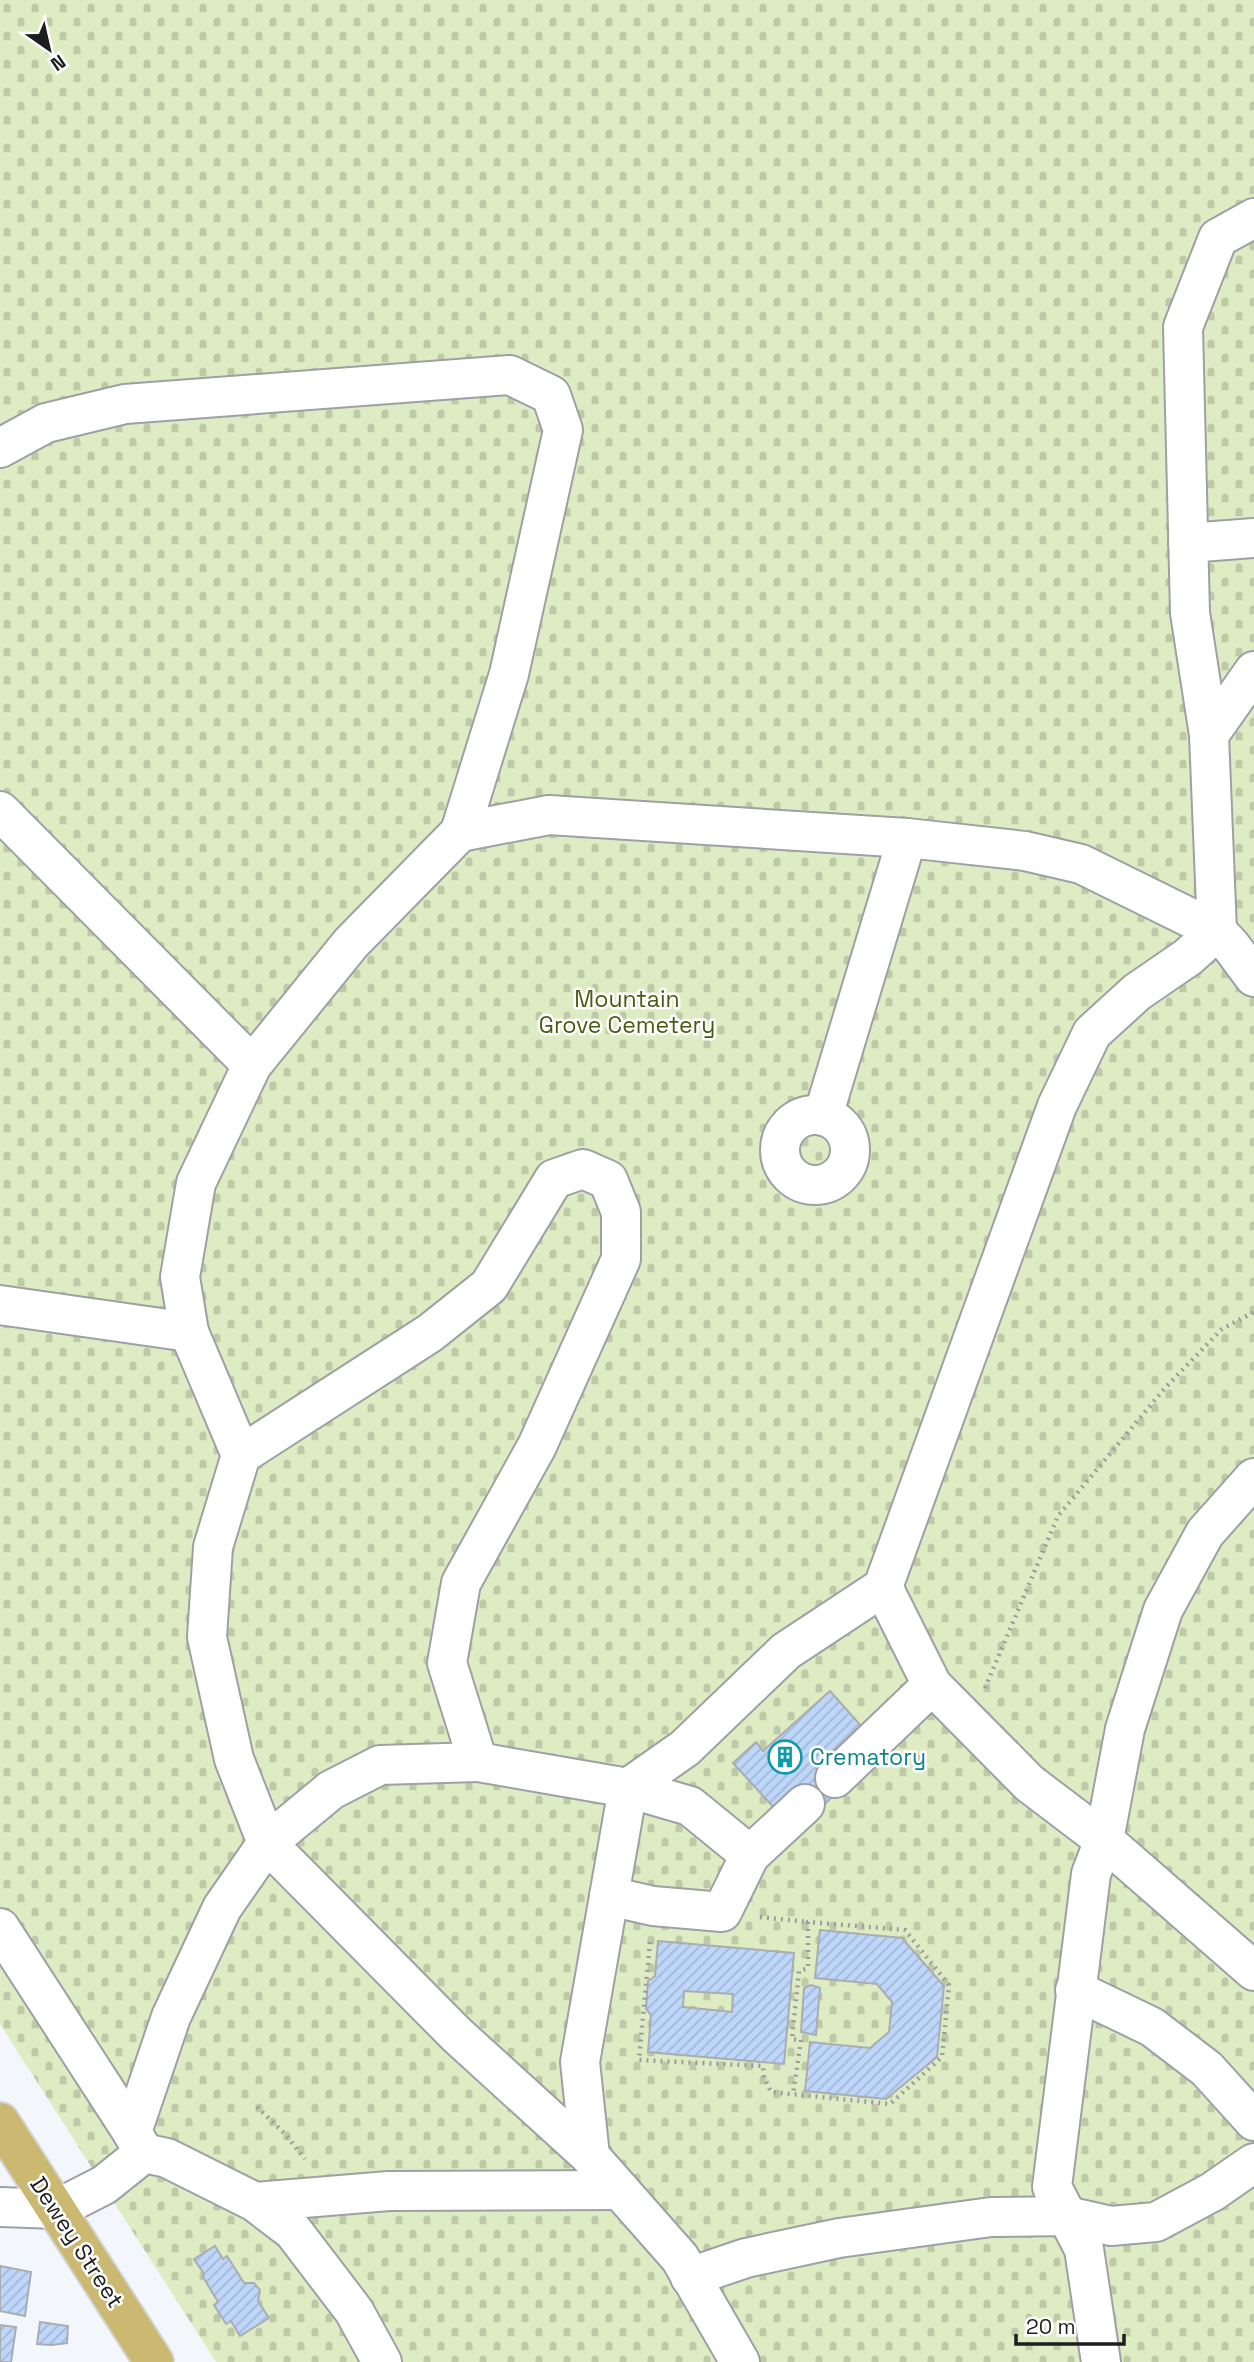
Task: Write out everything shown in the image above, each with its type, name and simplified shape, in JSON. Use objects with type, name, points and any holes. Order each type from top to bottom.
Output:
[{"type":"main road","name":"Dewey Street","points":[[0,2122],[154,2362]]},
{"type":"street","points":[[1254,218],[1218,238],[1183,327],[1190,613],[1209,735],[1234,940],[1254,977]]},
{"type":"street","points":[[0,448],[46,423],[125,404],[510,374],[551,395],[563,430],[509,674],[460,832],[351,943],[252,1065],[195,1183],[180,1277],[189,1332],[241,1455],[213,1547],[207,1637],[234,1759],[267,1843],[457,2035],[590,2156],[680,2258],[740,2362]]},
{"type":"street","points":[[1188,543],[1254,538]]},
{"type":"street","points":[[1209,735],[1254,671]]},
{"type":"street","points":[[0,811],[252,1065]]},
{"type":"street","points":[[460,832],[549,815],[907,838],[1025,851],[1081,864],[1234,940]]},
{"type":"street","points":[[823,1116],[907,838]]},
{"type":"street","points":[[590,2156],[580,2062],[628,1788],[685,1748],[786,1651],[883,1587],[1057,1107],[1092,1033],[1137,992],[1188,957],[1234,940]]},
{"type":"street","points":[[241,1455],[430,1333],[489,1286],[554,1179],[583,1169],[608,1180],[621,1212],[621,1259],[537,1446],[461,1583],[447,1663],[478,1762]]},
{"type":"street","points":[[0,1305],[189,1332]]},
{"type":"street","points":[[1101,2362],[1084,2249],[1052,2187],[1091,1874],[1104,1840],[1125,1729],[1163,1610],[1205,1533],[1254,1478]]},
{"type":"street","points":[[883,1587],[932,1685],[1029,1783],[1104,1840],[1254,1971]]},
{"type":"street","points":[[835,1778],[932,1685]]},
{"type":"street","points":[[0,2207],[57,2209],[104,2185],[138,2142],[171,2017],[222,1908],[267,1843],[331,1790],[380,1765],[478,1762],[628,1788],[690,1806],[750,1855]]},
{"type":"street","points":[[610,1896],[653,1906],[722,1912],[750,1855],[806,1804]]},
{"type":"street","points":[[0,1928],[138,2142],[255,2202],[293,2231],[354,2311],[382,2362]]},
{"type":"street","points":[[1075,1990],[1152,2027],[1207,2069],[1254,2121]]},
{"type":"street","points":[[690,2277],[746,2258],[839,2238],[991,2217],[1067,2216],[1111,2226],[1156,2222],[1212,2192],[1254,2163]]},
{"type":"street","points":[[255,2202],[390,2191],[620,2190]]},
{"type":"path","points":[[972,1726],[992,1667],[1058,1516],[1165,1388],[1222,1329],[1254,1312]]},
{"type":"path","points":[[653,1906],[639,2060],[763,2066],[764,2077],[771,2092],[793,2095],[890,2104],[942,2057],[949,1985],[905,1930],[808,1922],[808,1968],[799,1971],[792,2039],[801,2040],[793,2095]]},
{"type":"path","points":[[257,2107],[285,2134],[334,2196]]},
{"type":"green space","name":"Mountain Grove Cemetery","points":[[0,0],[1254,0],[1254,2362],[216,2362],[0,2024]]},
{"type":"building","name":"Crematory","points":[[830,1691],[863,1728],[843,1787],[814,1814],[775,1809],[733,1763],[756,1742],[763,1751]]},
{"type":"building","points":[[820,1930],[902,1938],[944,1986],[937,2057],[886,2099],[805,2091],[810,2042],[870,2048],[889,2032],[892,2002],[877,1984],[815,1978]]},
{"type":"building","points":[[658,1941],[794,1953],[784,2064],[648,2052],[651,2015],[646,2009],[648,1981],[655,1976]],"holes":[[[684,1991],[733,1994],[732,2012],[683,2007]]]},
{"type":"building","points":[[811,1985],[820,1988],[816,2035],[801,2032],[804,1988]]},
{"type":"building","points":[[215,2246],[223,2259],[227,2256],[244,2283],[254,2283],[260,2290],[258,2301],[269,2318],[240,2336],[231,2321],[226,2324],[214,2305],[218,2302],[194,2259]]},
{"type":"building","points":[[0,2266],[31,2272],[25,2316],[0,2311]]},
{"type":"building","points":[[40,2322],[68,2326],[67,2343],[37,2344]]},
{"type":"building","points":[[0,2325],[16,2327],[11,2362],[0,2362]]},
{"type":"place","name":"Crematory","points":[[785,1757]]}]
